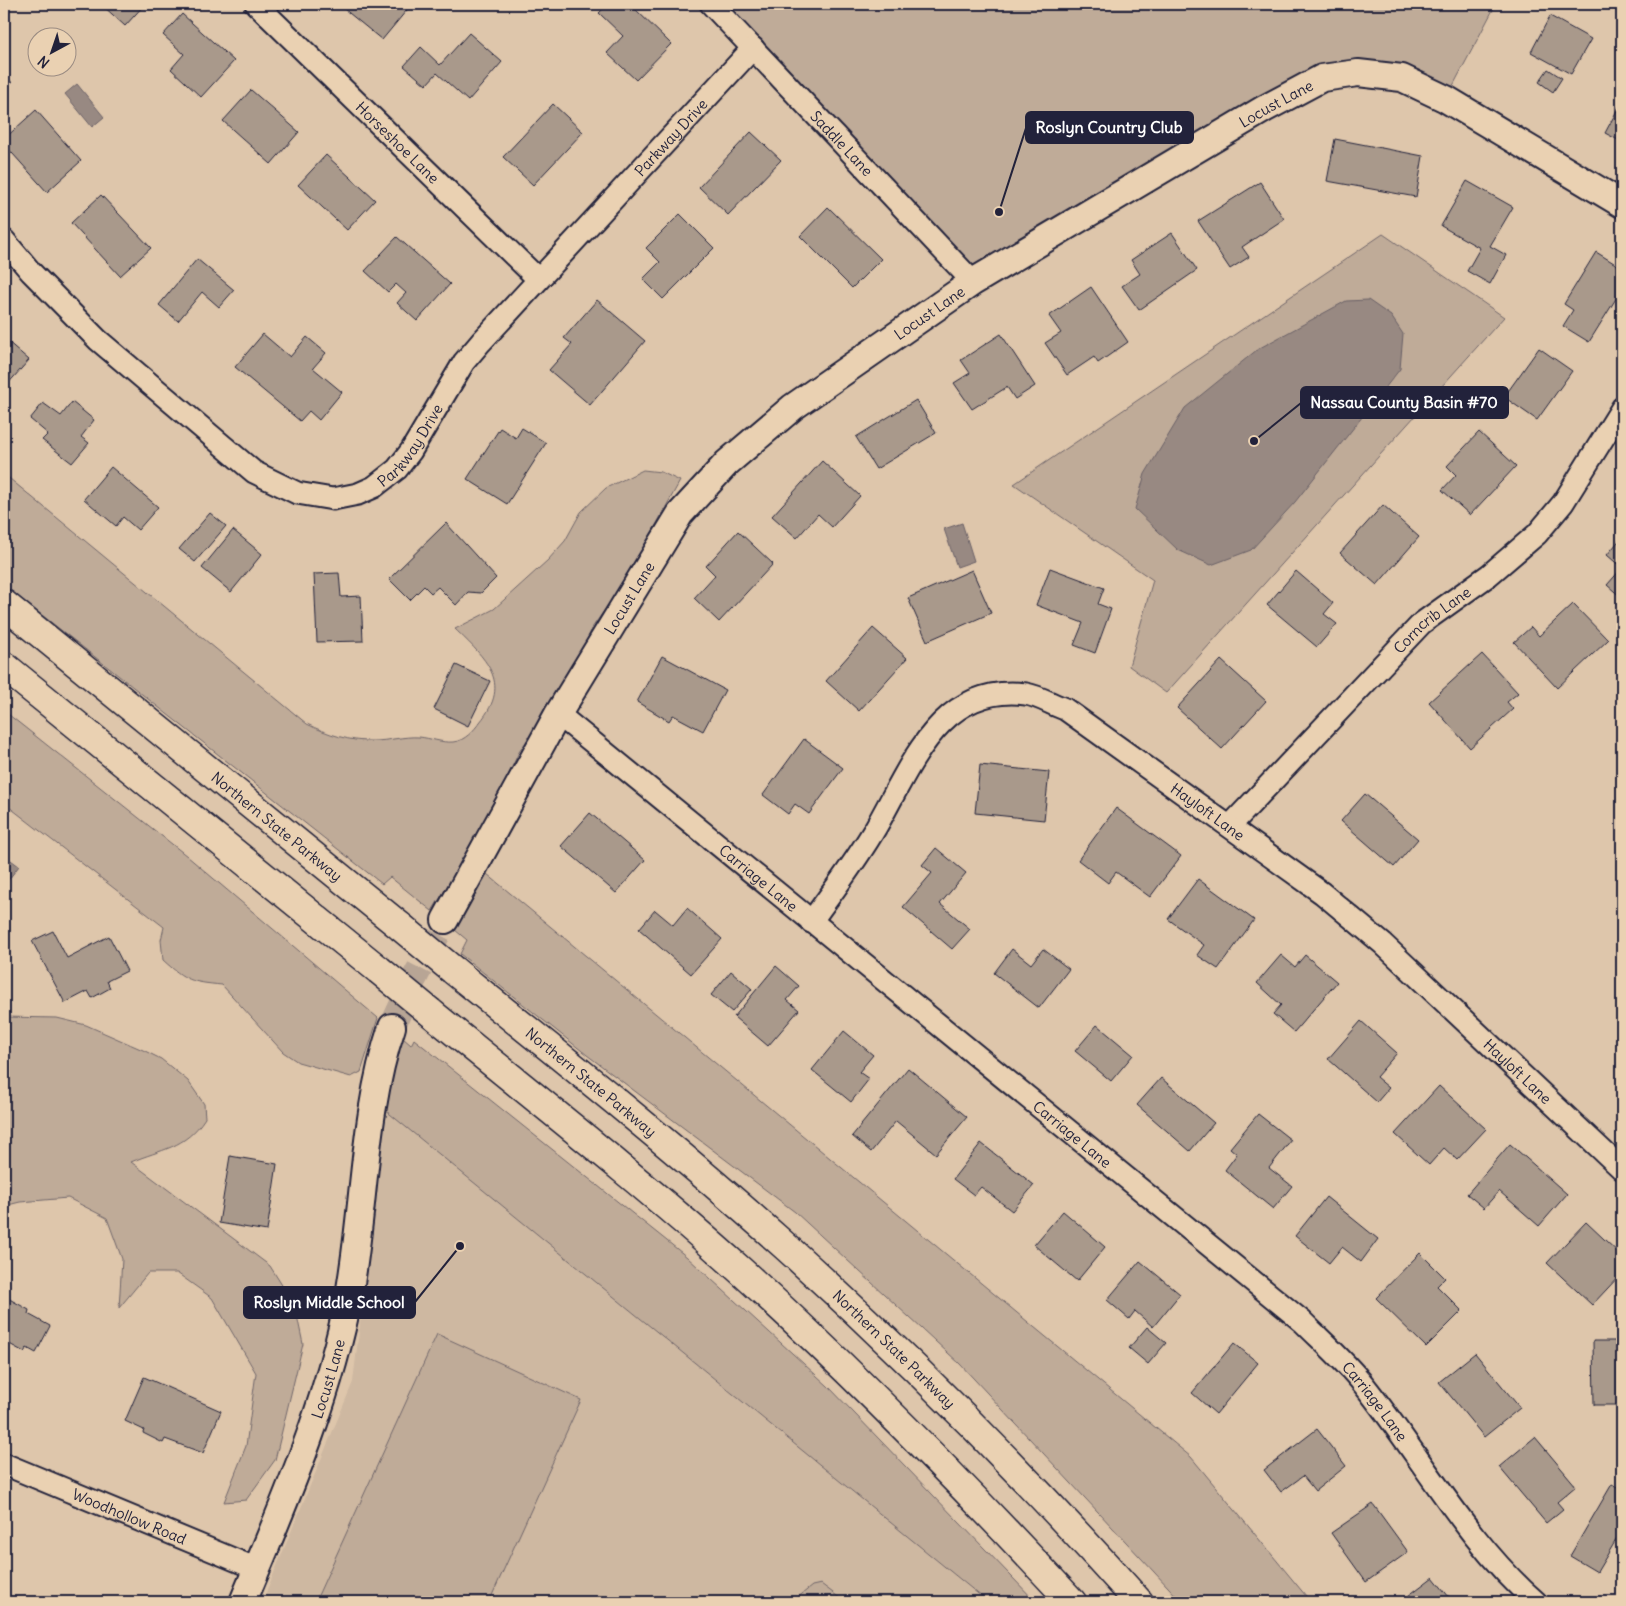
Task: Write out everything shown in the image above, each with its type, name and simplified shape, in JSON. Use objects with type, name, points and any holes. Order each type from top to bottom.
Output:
[{"type":"highway","name":"Northern State Parkway","points":[[4,604],[595,1084],[784,1245],[962,1413],[1082,1538],[1139,1602]]},
{"type":"highway","points":[[4,666],[618,1165],[798,1324],[920,1442],[1072,1602]]},
{"type":"highway","points":[[1082,1538],[1157,1602]]},
{"type":"street","name":"Horseshoe Lane","points":[[256,4],[538,279]]},
{"type":"street","name":"Saddle Lane","points":[[711,4],[973,282]]},
{"type":"street","name":"Parkway Drive","points":[[4,240],[31,272],[98,340],[254,472],[297,493],[333,499],[358,494],[374,487],[397,470],[412,451],[464,362],[538,279],[753,48]]},
{"type":"street","name":"Locust Lane","points":[[445,920],[558,714],[680,514],[727,463],[793,407],[973,282],[1264,108],[1322,78],[1358,72],[1402,78],[1446,99],[1622,204]]},
{"type":"street","name":"Corncrib Lane","points":[[1230,826],[1422,623],[1489,576],[1537,534],[1564,503],[1622,408]]},
{"type":"street","name":"Hayloft Lane","points":[[811,922],[869,840],[929,735],[958,707],[988,695],[1027,694],[1065,709],[1322,893],[1383,944],[1622,1169]]},
{"type":"street","name":"Carriage Lane","points":[[558,714],[1303,1322],[1363,1383],[1474,1534],[1514,1583],[1536,1602]]},
{"type":"street","name":"Locust Lane","points":[[243,1602],[302,1456],[336,1351],[354,1265],[376,1092],[392,1027]]},
{"type":"street","name":"Woodhollow Road","points":[[4,1464],[257,1569]]},
{"type":"shaded area","points":[[714,4],[1496,4],[1446,99],[1358,73],[973,282]]},
{"type":"shaded area","points":[[77,84],[104,117],[92,127],[65,94]]},
{"type":"shaded area","points":[[1383,234],[1504,317],[1166,693],[1129,666],[1153,580],[1014,484]]},
{"type":"shaded area","points":[[1368,300],[1391,316],[1403,334],[1400,369],[1295,502],[1251,550],[1211,565],[1178,550],[1135,509],[1145,474],[1185,408],[1258,349],[1346,301]]},
{"type":"shaded area","points":[[643,470],[661,472],[680,481],[627,578],[592,628],[572,676],[519,752],[483,829],[432,911],[390,877],[382,884],[4,585],[4,474],[307,724],[331,734],[356,740],[379,741],[413,737],[453,742],[472,732],[490,708],[495,683],[485,661],[455,629],[494,609],[548,560],[565,541],[581,512],[606,488]]},
{"type":"shaded area","points":[[962,523],[974,561],[957,567],[944,529]]},
{"type":"shaded area","points":[[4,711],[187,856],[378,1018],[361,1072],[351,1077],[298,1062],[283,1052],[222,985],[203,983],[190,979],[163,960],[161,940],[164,927],[4,803]]},
{"type":"shaded area","points":[[4,855],[19,866],[6,883],[4,881]]},
{"type":"shaded area","points":[[487,874],[1191,1457],[1311,1602],[1182,1602],[960,1364],[795,1212],[587,1055],[460,954],[467,940],[455,930]]},
{"type":"shaded area","points":[[4,1017],[57,1018],[86,1025],[161,1059],[188,1081],[204,1104],[205,1118],[189,1136],[172,1147],[131,1162],[270,1266],[295,1306],[303,1344],[275,1460],[246,1500],[224,1502],[246,1446],[256,1373],[212,1298],[177,1273],[148,1273],[119,1308],[122,1259],[107,1218],[68,1198],[20,1202],[4,1206]]},
{"type":"shaded area","points":[[403,1038],[411,1045],[414,1039],[687,1257],[828,1386],[1036,1602],[988,1602],[385,1110],[391,1069]]},
{"type":"shaded area","points":[[385,1110],[988,1602],[262,1602],[353,1382]]},
{"type":"shaded area","points":[[437,1334],[581,1400],[489,1602],[315,1602]]},
{"type":"shaded area","points":[[821,1584],[845,1602],[792,1602],[812,1586]]},
{"type":"building","points":[[101,4],[145,4],[125,26]]},
{"type":"building","points":[[338,4],[409,4],[411,5],[382,40]]},
{"type":"building","points":[[608,4],[630,4],[671,44],[636,80],[607,53],[623,36],[599,13]]},
{"type":"building","points":[[182,14],[234,61],[201,97],[171,69],[184,54],[163,35]]},
{"type":"building","points":[[1550,16],[1591,39],[1571,74],[1531,52]]},
{"type":"building","points":[[469,33],[502,62],[468,101],[437,73],[426,85],[404,66],[421,47],[440,65]]},
{"type":"building","points":[[1548,69],[1562,78],[1553,92],[1539,82]]},
{"type":"building","points":[[4,72],[12,83],[4,89]]},
{"type":"building","points":[[251,90],[299,132],[271,164],[223,121]]},
{"type":"building","points":[[1622,101],[1622,142],[1605,133]]},
{"type":"building","points":[[553,104],[583,132],[533,185],[503,157]]},
{"type":"building","points":[[36,110],[81,161],[47,192],[4,144],[4,139]]},
{"type":"building","points":[[751,132],[781,160],[728,215],[699,187]]},
{"type":"building","points":[[1335,139],[1423,156],[1416,197],[1327,181]]},
{"type":"building","points":[[326,155],[375,200],[347,230],[298,185]]},
{"type":"building","points":[[1467,181],[1513,207],[1490,246],[1506,255],[1490,284],[1467,271],[1480,248],[1441,226]]},
{"type":"building","points":[[1260,182],[1284,219],[1242,247],[1249,257],[1230,269],[1198,221]]},
{"type":"building","points":[[101,195],[151,248],[120,276],[71,223]]},
{"type":"building","points":[[828,207],[881,259],[852,288],[800,236]]},
{"type":"building","points":[[680,214],[714,248],[663,299],[643,279],[660,262],[646,248]]},
{"type":"building","points":[[1172,233],[1197,270],[1139,310],[1122,286],[1140,274],[1131,260]]},
{"type":"building","points":[[397,237],[450,284],[417,321],[397,303],[406,293],[396,284],[388,292],[365,271]]},
{"type":"building","points":[[1596,252],[1622,268],[1622,289],[1589,342],[1563,326],[1573,310],[1564,304]]},
{"type":"building","points":[[197,259],[234,290],[219,307],[202,292],[178,321],[159,305]]},
{"type":"building","points":[[1091,287],[1128,342],[1098,363],[1094,357],[1067,375],[1045,343],[1061,333],[1049,316]]},
{"type":"building","points":[[597,300],[645,341],[590,405],[549,370],[572,344],[564,338]]},
{"type":"building","points":[[263,334],[290,357],[307,337],[326,353],[313,368],[342,392],[319,420],[309,411],[300,421],[235,367]]},
{"type":"building","points":[[1001,334],[1035,386],[1015,399],[1007,387],[972,409],[954,383],[970,373],[961,360]]},
{"type":"building","points":[[6,340],[29,360],[5,387],[4,342]]},
{"type":"building","points":[[1539,348],[1572,371],[1537,420],[1504,397]]},
{"type":"building","points":[[916,400],[936,433],[876,469],[856,437]]},
{"type":"building","points":[[72,402],[94,420],[81,437],[89,443],[72,463],[42,440],[48,434],[30,419],[43,403],[61,416]]},
{"type":"building","points":[[500,428],[516,438],[522,428],[546,443],[507,504],[467,479]]},
{"type":"building","points":[[1479,432],[1516,466],[1470,515],[1442,490],[1456,475],[1447,466]]},
{"type":"building","points":[[822,461],[860,496],[832,527],[818,514],[797,538],[772,516]]},
{"type":"building","points":[[111,467],[158,507],[138,530],[123,517],[116,526],[84,499]]},
{"type":"building","points":[[1383,505],[1419,537],[1377,585],[1340,553]]},
{"type":"building","points":[[210,513],[226,526],[195,562],[179,549]]},
{"type":"building","points":[[446,523],[496,578],[481,593],[468,592],[456,605],[438,587],[431,593],[424,586],[410,600],[389,579]]},
{"type":"building","points":[[233,530],[262,554],[231,592],[202,568]]},
{"type":"building","points":[[738,531],[773,564],[719,622],[694,598],[715,575],[706,566]]},
{"type":"building","points":[[1622,537],[1622,568],[1607,555]]},
{"type":"building","points":[[1050,568],[1104,588],[1098,604],[1111,609],[1095,653],[1074,645],[1083,623],[1036,605]]},
{"type":"building","points":[[1622,568],[1622,598],[1607,585]]},
{"type":"building","points":[[972,570],[991,613],[927,641],[908,598]]},
{"type":"building","points":[[1296,571],[1333,603],[1324,614],[1337,624],[1317,647],[1267,605]]},
{"type":"building","points":[[339,573],[341,597],[361,596],[363,641],[317,642],[314,574]]},
{"type":"building","points":[[1573,604],[1608,640],[1557,688],[1514,642],[1531,627],[1539,636]]},
{"type":"building","points":[[873,628],[907,658],[859,711],[826,681]]},
{"type":"building","points":[[1482,654],[1518,693],[1507,702],[1513,709],[1470,748],[1429,702]]},
{"type":"building","points":[[662,656],[725,690],[703,731],[673,715],[669,721],[637,702]]},
{"type":"building","points":[[1221,660],[1266,701],[1222,749],[1177,708]]},
{"type":"building","points":[[456,665],[490,681],[468,726],[434,709]]},
{"type":"building","points":[[804,739],[843,768],[809,814],[795,804],[788,814],[763,795]]},
{"type":"building","points":[[980,765],[1049,772],[1044,820],[975,813]]},
{"type":"building","points":[[1365,794],[1418,839],[1394,867],[1341,821]]},
{"type":"building","points":[[1116,808],[1181,856],[1150,897],[1116,872],[1108,883],[1078,860]]},
{"type":"building","points":[[590,813],[645,860],[616,893],[561,846]]},
{"type":"building","points":[[936,848],[966,873],[940,904],[970,929],[952,949],[903,907],[932,873],[922,865]]},
{"type":"building","points":[[1198,879],[1254,920],[1218,969],[1197,955],[1204,945],[1168,919]]},
{"type":"building","points":[[687,908],[722,939],[691,974],[639,929],[655,910],[673,925]]},
{"type":"building","points":[[53,931],[67,958],[109,936],[127,971],[107,981],[110,988],[92,998],[88,991],[65,1003],[32,941]]},
{"type":"building","points":[[1012,949],[1031,964],[1043,949],[1069,969],[1039,1008],[994,973]]},
{"type":"building","points":[[1281,955],[1295,967],[1305,955],[1337,982],[1294,1032],[1273,1014],[1281,1005],[1257,983]]},
{"type":"building","points":[[776,966],[799,986],[787,1000],[799,1010],[768,1046],[734,1017]]},
{"type":"building","points":[[731,971],[752,989],[732,1012],[711,995]]},
{"type":"building","points":[[1361,1021],[1397,1053],[1376,1077],[1389,1088],[1377,1102],[1328,1059]]},
{"type":"building","points":[[1097,1025],[1133,1055],[1111,1081],[1075,1051]]},
{"type":"building","points":[[844,1031],[873,1055],[859,1072],[869,1079],[851,1102],[812,1070]]},
{"type":"building","points":[[908,1068],[967,1117],[936,1154],[896,1121],[871,1152],[852,1136]]},
{"type":"building","points":[[1161,1078],[1214,1123],[1190,1151],[1137,1105]]},
{"type":"building","points":[[1439,1086],[1486,1129],[1457,1160],[1444,1148],[1429,1165],[1395,1134]]},
{"type":"building","points":[[1258,1114],[1291,1140],[1269,1168],[1292,1186],[1273,1209],[1225,1170],[1237,1154],[1230,1148]]},
{"type":"building","points":[[981,1143],[1034,1185],[1012,1211],[981,1187],[974,1195],[953,1179]]},
{"type":"building","points":[[1510,1144],[1567,1194],[1539,1226],[1499,1191],[1484,1208],[1467,1194]]},
{"type":"building","points":[[230,1156],[277,1164],[267,1231],[219,1223]]},
{"type":"building","points":[[1326,1197],[1378,1239],[1361,1262],[1342,1247],[1329,1263],[1295,1236]]},
{"type":"building","points":[[1063,1211],[1105,1247],[1077,1281],[1034,1245]]},
{"type":"building","points":[[1586,1222],[1622,1256],[1622,1273],[1592,1305],[1547,1263]]},
{"type":"building","points":[[1420,1253],[1445,1278],[1437,1286],[1462,1311],[1426,1347],[1376,1298]]},
{"type":"building","points":[[1140,1261],[1180,1294],[1153,1327],[1135,1311],[1129,1319],[1107,1300]]},
{"type":"building","points":[[4,1296],[29,1310],[28,1314],[50,1326],[36,1353],[27,1348],[24,1352],[4,1341]]},
{"type":"building","points":[[1147,1327],[1166,1343],[1148,1364],[1129,1348]]},
{"type":"building","points":[[1593,1341],[1622,1341],[1622,1405],[1594,1405]]},
{"type":"building","points":[[1234,1343],[1258,1363],[1216,1414],[1192,1393]]},
{"type":"building","points":[[1475,1353],[1520,1408],[1484,1437],[1439,1382]]},
{"type":"building","points":[[144,1377],[221,1411],[203,1453],[165,1439],[163,1443],[143,1433],[144,1430],[125,1421]]},
{"type":"building","points":[[1317,1429],[1346,1466],[1315,1491],[1303,1476],[1281,1492],[1264,1470]]},
{"type":"building","points":[[1535,1437],[1576,1486],[1557,1502],[1563,1509],[1546,1523],[1499,1467]]},
{"type":"building","points":[[1612,1484],[1622,1490],[1622,1530],[1597,1572],[1570,1556]]},
{"type":"building","points":[[1373,1504],[1408,1552],[1366,1582],[1331,1533]]},
{"type":"building","points":[[1433,1577],[1453,1602],[1400,1602]]},
{"type":"tunnel","points":[[392,1027],[413,981],[445,920]]},
{"type":"place","name":"Roslyn Country Club","points":[[999,212]]},
{"type":"place","name":"Nassau County Basin #70","points":[[1254,441]]},
{"type":"place","name":"Roslyn Middle School","points":[[460,1246]]}]
